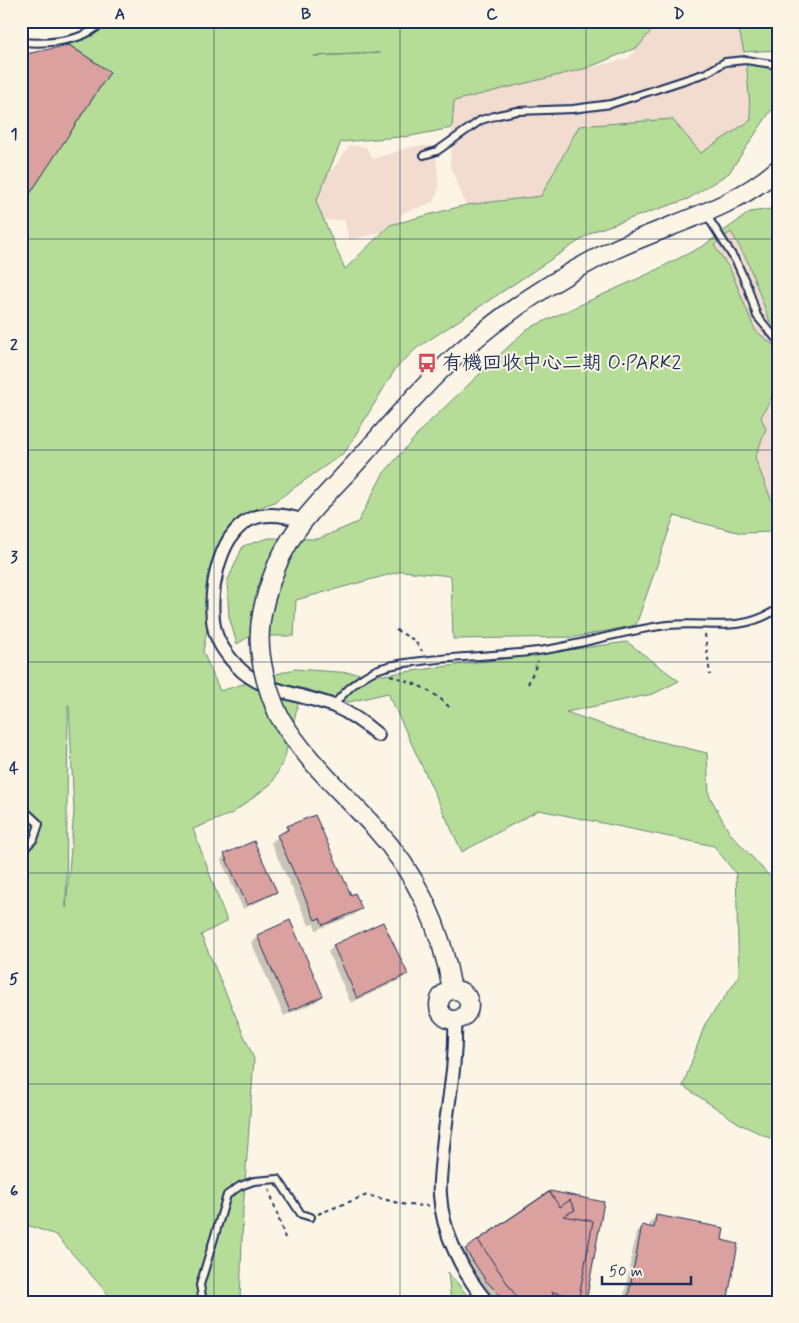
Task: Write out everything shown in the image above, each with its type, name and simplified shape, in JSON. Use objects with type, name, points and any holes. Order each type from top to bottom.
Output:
[{"type":"street","points":[[488,1302],[462,1263],[444,1220],[441,1207],[440,1182],[444,1131],[454,1063],[455,1020],[444,1016],[440,1008],[443,995],[452,990],[447,959],[436,926],[411,876],[374,828],[310,761],[279,716],[262,671],[260,632],[268,586],[280,558],[304,521],[420,391],[458,353],[538,292],[600,256],[647,234],[706,213],[743,193],[778,169]]},
{"type":"street","points":[[304,521],[282,515],[266,515],[249,520],[240,527],[228,544],[214,582],[212,606],[215,632],[224,649],[245,674],[259,682],[333,706],[351,715],[378,735]]},
{"type":"lane","points":[[21,42],[42,42],[76,37],[94,30],[104,21]]},
{"type":"lane","points":[[424,155],[437,151],[481,120],[498,115],[517,111],[573,109],[610,104],[706,73],[725,62],[746,60],[778,66]]},
{"type":"lane","points":[[706,213],[737,264],[748,288],[757,316],[778,341]]},
{"type":"lane","points":[[333,706],[347,689],[376,670],[395,664],[538,651],[654,627],[700,624],[743,625],[764,618],[778,609]]},
{"type":"lane","points":[[21,807],[40,824],[34,839],[21,852]]},
{"type":"lane","points":[[202,1302],[200,1285],[227,1195],[240,1186],[254,1181],[278,1179],[301,1214],[310,1217]]},
{"type":"path","points":[[396,630],[414,640],[422,648],[424,661]]},
{"type":"path","points":[[706,639],[710,675]]},
{"type":"path","points":[[528,684],[540,657]]},
{"type":"path","points":[[376,670],[419,685],[440,697],[450,708]]},
{"type":"path","points":[[266,1180],[285,1238]]},
{"type":"path","points":[[310,1217],[367,1195],[406,1205],[441,1207]]},
{"type":"shaded area","points":[[659,21],[739,21],[742,30],[751,120],[701,153],[579,126],[541,196],[466,205],[450,166],[454,101],[629,58]]},
{"type":"shaded area","points":[[350,145],[366,147],[373,159],[414,146],[435,146],[439,187],[434,202],[402,213],[401,222],[390,225],[382,232],[349,240],[344,220],[312,221],[309,173],[332,170]]},
{"type":"shaded area","points":[[731,232],[747,260],[770,322],[778,330],[778,349],[755,330],[714,245]]},
{"type":"shaded area","points":[[778,386],[778,517],[755,458],[766,429],[761,417]]},
{"type":"green space","points":[[91,21],[659,21],[638,47],[587,68],[454,101],[452,128],[411,136],[341,142],[316,202],[345,269],[390,225],[466,205],[541,196],[579,126],[672,119],[701,153],[751,120],[746,60],[778,69],[778,100],[729,173],[688,199],[594,231],[417,348],[396,368],[345,452],[274,502],[246,513],[223,539],[207,577],[208,622],[203,652],[220,691],[294,669],[383,675],[627,642],[679,681],[653,694],[566,712],[633,735],[707,753],[709,795],[729,832],[773,880],[778,881],[778,1142],[740,1124],[683,1086],[705,1024],[739,977],[736,874],[714,846],[539,810],[462,852],[388,693],[349,702],[302,688],[284,760],[272,783],[233,813],[193,829],[227,921],[201,935],[254,1059],[243,1210],[240,1302],[115,1302],[56,1235],[21,1223],[21,205],[110,72],[69,45]],"holes":[[[68,705],[74,811],[66,908]]]},
{"type":"green space","points":[[737,21],[778,21],[778,50],[744,52]]},
{"type":"green space","points":[[778,208],[778,330],[770,322],[747,260],[731,232],[714,245],[731,271],[755,330],[778,349],[778,386],[761,417],[766,429],[755,458],[778,517],[778,532],[741,533],[674,516],[636,625],[576,637],[453,639],[451,576],[402,571],[296,600],[294,636],[250,636],[237,644],[229,617],[227,582],[243,546],[269,538],[318,539],[358,522],[383,474],[425,426],[527,329],[646,275],[703,246],[750,212]]},
{"type":"green space","points":[[448,1272],[473,1302],[451,1302]]},
{"type":"building","points":[[69,45],[110,72],[22,206],[21,55]]},
{"type":"building","points":[[315,815],[351,895],[355,893],[362,909],[323,925],[320,918],[315,920],[277,835],[288,830],[287,826]]},
{"type":"building","points":[[254,841],[277,892],[247,905],[224,854]]},
{"type":"building","points":[[290,920],[323,996],[290,1011],[257,935]]},
{"type":"building","points":[[383,922],[408,974],[357,998],[333,945]]},
{"type":"building","points":[[550,1191],[604,1202],[586,1302],[507,1302],[486,1281],[465,1249]]},
{"type":"building","points":[[549,1192],[560,1207],[570,1200],[575,1210],[563,1216],[593,1221],[579,1297],[552,1292],[558,1302],[547,1302],[545,1298],[540,1302],[520,1302],[478,1240]]},
{"type":"building","points":[[656,1215],[724,1228],[722,1240],[738,1244],[727,1302],[627,1302],[642,1225],[654,1228]]},
{"type":"place","name":"有機回收中心二期 O·PARK2","points":[[427,363]]}]
